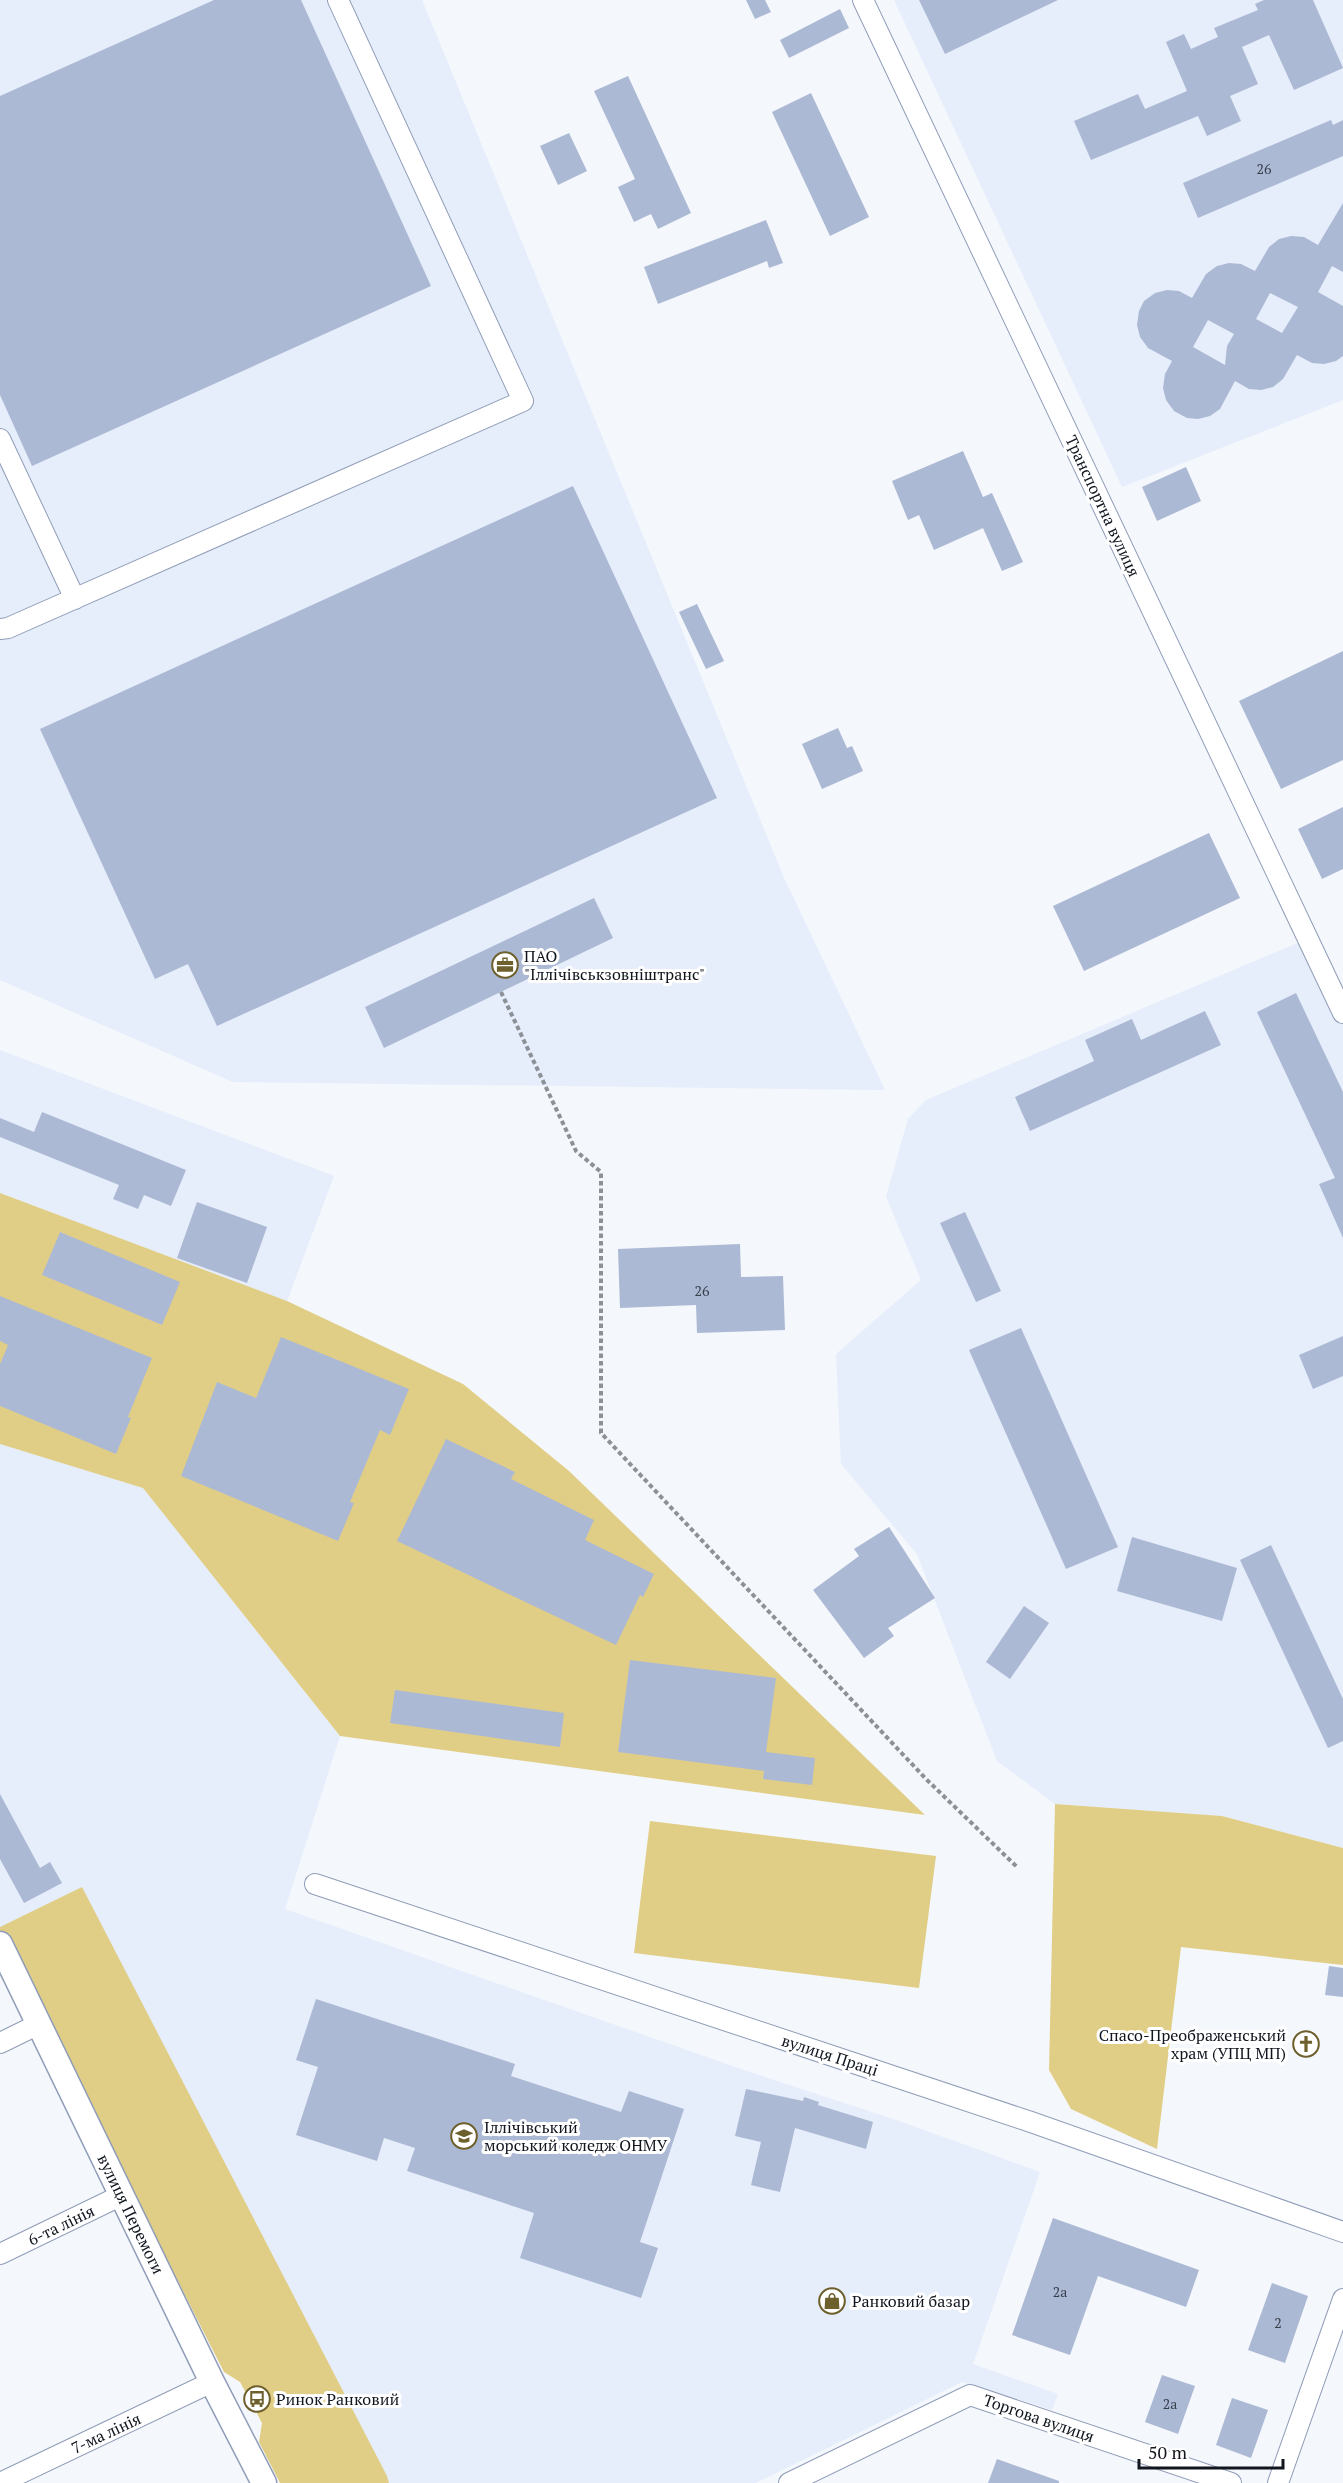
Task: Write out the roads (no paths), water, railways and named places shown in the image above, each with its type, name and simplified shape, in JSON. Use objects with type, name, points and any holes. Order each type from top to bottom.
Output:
[{"type":"main road","name":"вулиця Перемоги","points":[[0,1944],[212,2382],[264,2483]]},
{"type":"street","points":[[0,629],[8,628],[75,599],[523,401],[338,0]]},
{"type":"street","name":"Транспортна вулиця","points":[[863,0],[1343,1012]]},
{"type":"street","points":[[0,439],[75,599]]},
{"type":"street","name":"вулиця Праці","points":[[315,1884],[1031,2122],[1343,2232]]},
{"type":"street","points":[[0,2043],[39,2024]]},
{"type":"street","name":"6-та лінія","points":[[0,2254],[122,2195]]},
{"type":"street","points":[[1278,2483],[1343,2299]]},
{"type":"street","name":"7-ма лінія","points":[[0,2483],[212,2382]]},
{"type":"street","name":"Торгова вулиця","points":[[789,2483],[970,2395],[1231,2483]]},
{"type":"place","name":"ПАО \"Іллічівськзовніштранс\"","points":[[505,965]]},
{"type":"place","name":"Спасо-Преображенський храм (УПЦ МП)","points":[[1306,2044]]},
{"type":"place","name":"Іллічівський морський коледж ОНМУ","points":[[464,2136]]},
{"type":"place","name":"Ранковий базар","points":[[832,2301]]},
{"type":"place","name":"Ринок Ранковий","points":[[257,2399]]}]
